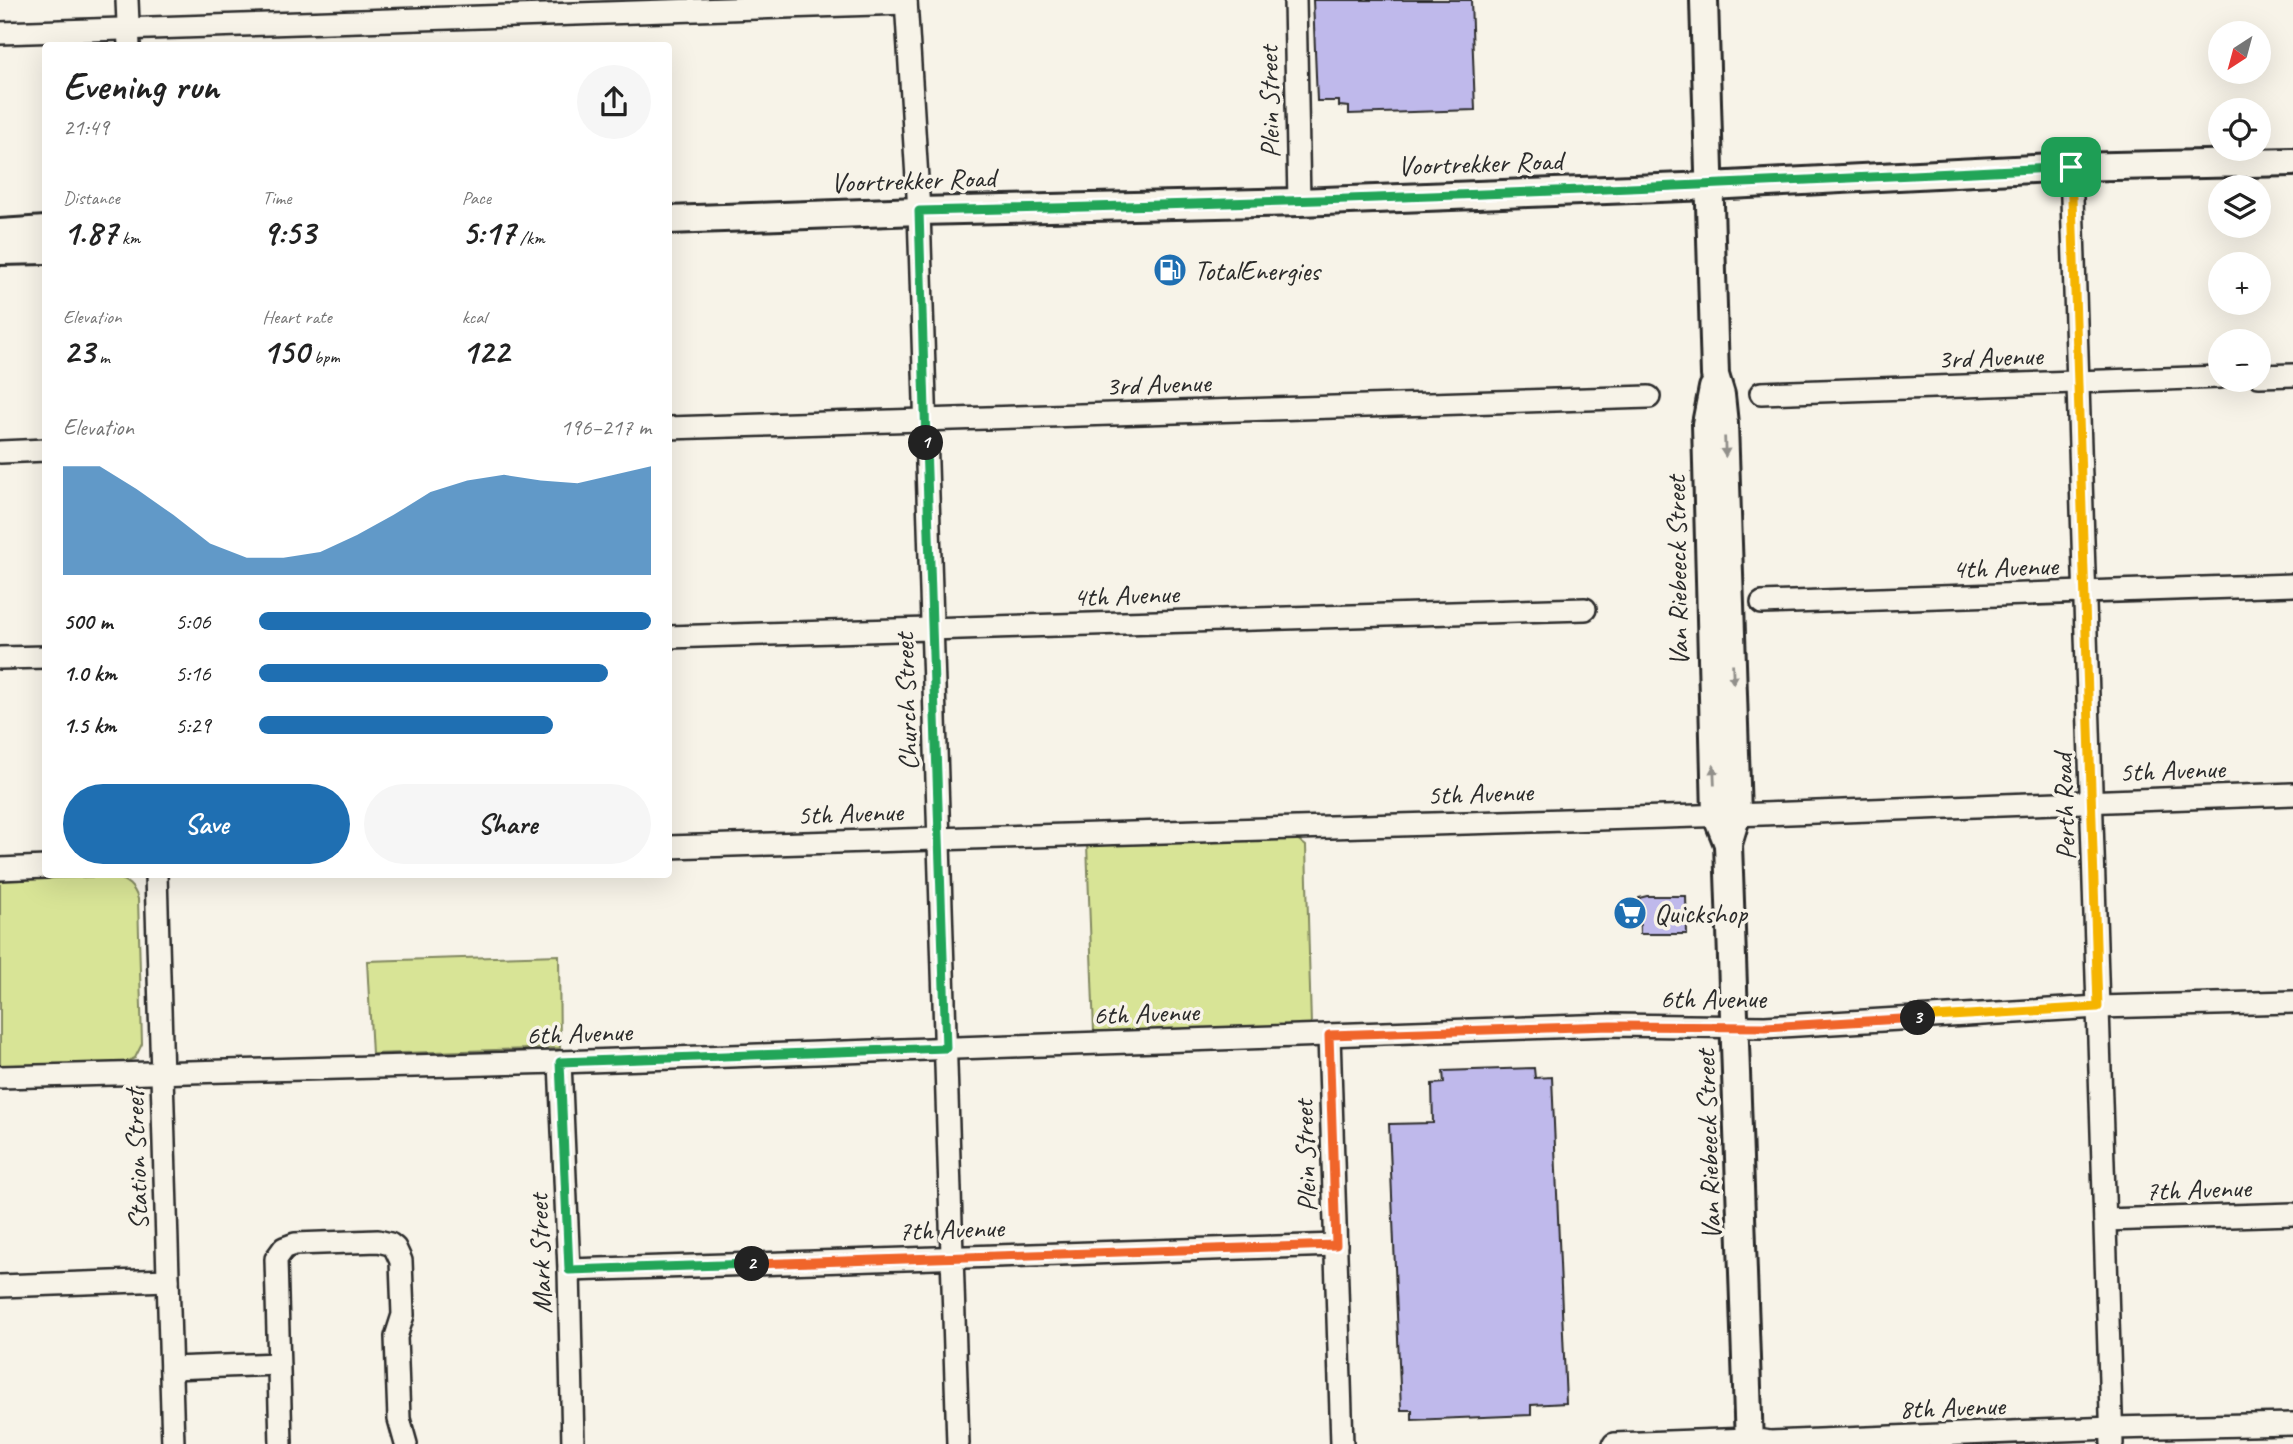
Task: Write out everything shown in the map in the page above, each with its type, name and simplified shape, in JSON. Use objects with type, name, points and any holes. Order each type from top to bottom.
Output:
[{"type":"main road","name":"Van Riebeeck Street","points":[[1704,0],[1716,379],[1710,394],[1706,424],[1736,1027],[1749,1441]]},
{"type":"main road","name":"Voortrekker Road","points":[[672,220],[1299,202],[1710,186],[2071,167],[2293,162]]},
{"type":"main road","points":[[0,233],[42,230]]},
{"type":"main road","points":[[0,251],[42,250]]},
{"type":"street","points":[[127,0],[128,37]]},
{"type":"street","name":"Plein Street","points":[[1295,0],[1299,202]]},
{"type":"street","points":[[0,33],[128,37],[906,1]]},
{"type":"street","name":"Church Street","points":[[906,1],[919,211],[958,1444]]},
{"type":"street","name":"Perth Road","points":[[2071,167],[2112,1436]]},
{"type":"street","points":[[2271,376],[2293,375]]},
{"type":"street","name":"3rd Avenue","points":[[1761,394],[2208,377]]},
{"type":"street","name":"3rd Avenue","points":[[672,428],[1649,397]]},
{"type":"street","points":[[0,452],[42,450]]},
{"type":"street","name":"4th Avenue","points":[[1762,603],[2293,585]]},
{"type":"street","name":"4th Avenue","points":[[672,637],[1586,609]]},
{"type":"street","points":[[0,658],[42,657]]},
{"type":"street","name":"5th Avenue","points":[[672,847],[2293,794]]},
{"type":"street","points":[[0,869],[42,867]]},
{"type":"street","name":"Station Street","points":[[156,878],[173,1444]]},
{"type":"street","name":"6th Avenue","points":[[0,1077],[560,1062],[1611,1026],[1736,1027],[2098,1007],[2293,1002]]},
{"type":"street","name":"Plein Street","points":[[1329,1035],[1342,1444]]},
{"type":"street","name":"Mark Street","points":[[560,1062],[573,1444]]},
{"type":"street","name":"7th Avenue","points":[[2105,1220],[2293,1214]]},
{"type":"street","points":[[281,1444],[275,1266],[280,1252],[295,1244],[378,1241],[390,1244],[399,1254],[401,1261],[403,1315],[396,1337],[399,1419],[406,1444]]},
{"type":"street","name":"7th Avenue","points":[[569,1270],[1336,1245]]},
{"type":"street","points":[[0,1286],[168,1280]]},
{"type":"street","points":[[171,1368],[278,1364]]},
{"type":"street","name":"8th Avenue","points":[[1614,1444],[2112,1436],[2293,1424]]},
{"type":"green space","points":[[1296,838],[1306,846],[1311,1025],[1094,1032],[1087,844]]},
{"type":"green space","points":[[118,878],[129,884],[138,899],[142,1044],[135,1058],[116,1066],[0,1070],[0,880]]},
{"type":"green space","points":[[559,955],[560,1048],[372,1054],[367,961]]},
{"type":"building","points":[[1313,0],[1471,0],[1475,110],[1349,114],[1349,107],[1339,106],[1339,101],[1317,101]]},
{"type":"building","points":[[1686,896],[1687,934],[1640,934],[1639,898]]},
{"type":"building","points":[[1534,1068],[1535,1078],[1552,1077],[1566,1403],[1531,1405],[1531,1415],[1412,1420],[1412,1410],[1401,1410],[1389,1124],[1433,1123],[1432,1084],[1444,1083],[1443,1071]]},
{"type":"place","name":"TotalEnergies","points":[[1170,270]]},
{"type":"place","name":"Quickshop","points":[[1630,913]]},
{"type":"route","points":[[2071,167],[2098,1007],[1765,1027],[1611,1026],[1329,1035],[1336,1245],[569,1270],[560,1062],[946,1048],[919,211],[1299,202],[1710,186],[2071,167]]}]
